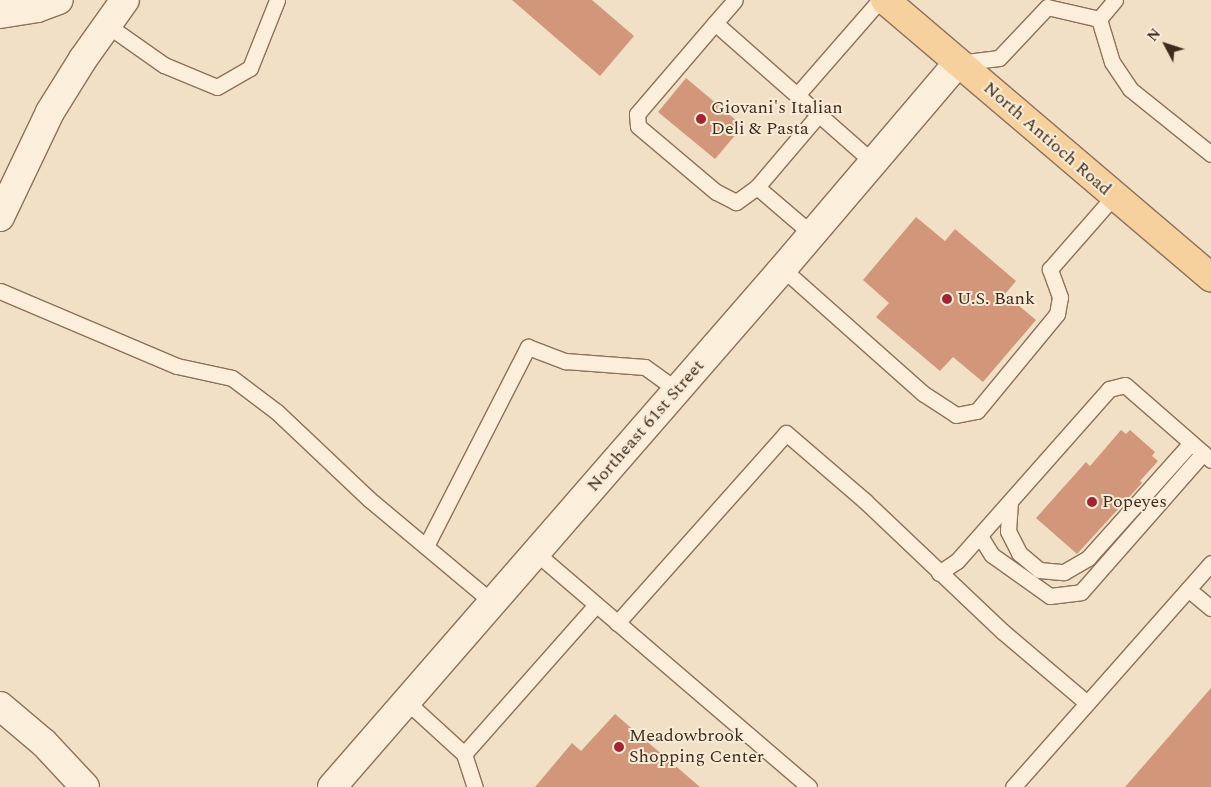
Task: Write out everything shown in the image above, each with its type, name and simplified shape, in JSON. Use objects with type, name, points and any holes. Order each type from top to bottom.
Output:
[{"type":"main road","name":"North Antioch Road","points":[[885,0],[1211,277]]},
{"type":"street","points":[[0,14],[37,8],[58,0]]},
{"type":"street","points":[[1,215],[50,112],[125,0]]},
{"type":"street","name":"Northeast 61st Street","points":[[332,787],[783,269],[958,63]]},
{"type":"street","points":[[0,173],[1,215]]},
{"type":"street","points":[[0,706],[44,743],[85,787]]},
{"type":"lane","points":[[107,25],[164,65],[217,87],[250,68],[276,0]]},
{"type":"lane","points":[[735,0],[637,114],[638,126],[716,192],[736,202],[757,187],[819,114]]},
{"type":"lane","points":[[797,95],[880,0]]},
{"type":"lane","points":[[1099,19],[1115,0]]},
{"type":"lane","points":[[958,63],[998,58],[1046,3],[1099,19]]},
{"type":"lane","points":[[1099,19],[1112,62],[1130,89],[1211,154]]},
{"type":"lane","points":[[715,23],[874,163]]},
{"type":"lane","points":[[757,187],[812,235]]},
{"type":"lane","points":[[783,269],[924,394],[956,415],[977,411],[1057,314],[1060,297],[1050,269],[1114,196]]},
{"type":"lane","points":[[0,292],[177,366],[232,378],[277,412],[369,499],[492,602]]},
{"type":"lane","points":[[426,546],[528,347],[565,361],[645,367],[677,390]]},
{"type":"lane","points":[[938,573],[957,561],[1109,389],[1125,384],[1202,452]]},
{"type":"lane","points":[[617,622],[786,433],[865,501],[938,573],[1087,704]]},
{"type":"lane","points":[[1010,502],[1008,531],[1019,554],[1039,570],[1064,572],[1088,558],[1202,452]]},
{"type":"lane","points":[[980,536],[992,555],[1050,596],[1081,592],[1202,452]]},
{"type":"lane","points":[[535,552],[809,787]]},
{"type":"lane","points":[[1013,787],[1211,562]]},
{"type":"lane","points":[[1188,589],[1211,608]]},
{"type":"lane","points":[[464,754],[596,605]]},
{"type":"lane","points":[[406,701],[464,754],[475,787]]},
{"type":"building","points":[[512,0],[592,0],[634,36],[600,76]]},
{"type":"building","name":"Giovani's Italian Deli & Pasta","points":[[686,78],[743,126],[715,159],[658,112]]},
{"type":"building","name":"U.S. Bank","points":[[916,217],[945,241],[955,229],[1016,281],[1005,294],[1036,320],[983,382],[953,357],[940,371],[876,317],[889,303],[863,280]]},
{"type":"building","name":"Popeyes","points":[[1121,430],[1126,434],[1130,430],[1155,452],[1152,456],[1158,461],[1140,481],[1142,483],[1077,554],[1036,518],[1086,462],[1090,466]]},
{"type":"building","points":[[1211,688],[1211,787],[1125,787]]},
{"type":"building","name":"Meadowbrook Shopping Center","points":[[615,714],[700,787],[535,787],[572,743],[581,751]]},
{"type":"place","name":"Giovani's Italian Deli & Pasta","points":[[701,119]]},
{"type":"place","name":"U.S. Bank","points":[[947,299]]},
{"type":"place","name":"Popeyes","points":[[1092,502]]},
{"type":"place","name":"Meadowbrook Shopping Center","points":[[619,747]]}]
